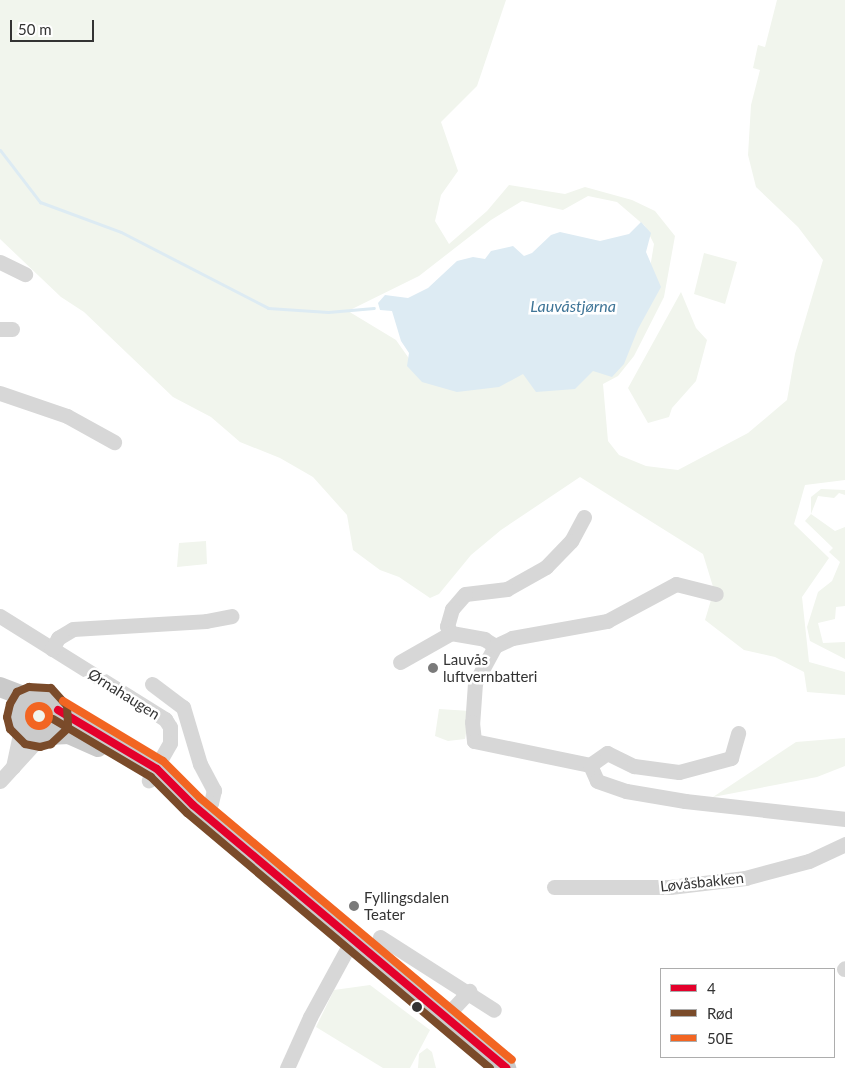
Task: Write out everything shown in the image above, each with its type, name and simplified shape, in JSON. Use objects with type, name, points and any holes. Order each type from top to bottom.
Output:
[{"type":"main road","points":[[0,687],[28,698]]},
{"type":"main road","points":[[20,724],[19,708],[28,698],[38,695],[48,698],[58,710],[153,774],[198,809],[447,1016],[506,1068]]},
{"type":"main road","points":[[0,708],[20,724],[29,735],[44,736],[62,732],[80,738],[153,774]]},
{"type":"main road","points":[[44,736],[58,724],[58,710]]},
{"type":"street","points":[[0,262],[25,274]]},
{"type":"street","points":[[0,393],[67,416],[114,442]]},
{"type":"street","points":[[451,633],[448,618],[455,604],[465,594],[507,589],[522,583],[561,553],[584,517]]},
{"type":"street","points":[[716,594],[676,584],[607,621],[512,638],[495,646],[475,683],[472,722],[474,741],[590,765],[607,753],[634,766],[679,772],[731,758],[738,733]]},
{"type":"street","name":"Ørnahaugen","points":[[0,616],[165,719],[170,727],[170,743],[153,774]]},
{"type":"street","points":[[52,649],[58,638],[73,629],[206,622],[232,616]]},
{"type":"street","points":[[400,662],[451,633],[484,639],[495,646]]},
{"type":"street","points":[[152,684],[183,707],[200,764],[214,790],[211,803],[198,809]]},
{"type":"street","points":[[12,768],[20,724]]},
{"type":"street","points":[[0,780],[44,736]]},
{"type":"street","points":[[590,765],[598,781],[626,791],[685,801],[845,819]]},
{"type":"street","name":"Løvåsbakken","points":[[554,887],[670,887],[745,878],[809,861],[845,844]]},
{"type":"street","points":[[380,937],[469,991],[494,1010]]},
{"type":"street","points":[[286,1068],[318,1001],[353,938]]},
{"type":"street","points":[[447,1016],[469,991]]},
{"type":"shaded area","points":[[0,0],[506,0],[477,86],[441,122],[458,171],[441,195],[435,221],[449,244],[487,211],[509,185],[565,194],[585,187],[632,200],[655,211],[675,236],[664,297],[634,356],[618,376],[603,384],[608,441],[619,455],[646,466],[678,470],[748,433],[787,400],[795,354],[823,260],[798,227],[756,187],[748,155],[751,105],[760,70],[753,68],[758,45],[765,47],[777,0],[845,0],[845,480],[805,485],[794,524],[829,558],[802,597],[809,662],[845,672],[845,695],[807,692],[804,672],[775,657],[744,650],[705,620],[714,590],[703,554],[580,477],[501,530],[471,555],[439,594],[430,598],[399,577],[380,570],[353,550],[347,515],[313,477],[280,458],[240,442],[211,417],[173,397],[84,312],[61,297],[0,239]],"holes":[[[588,196],[617,202],[645,226],[654,244],[642,316],[422,377],[396,340],[348,311],[419,276],[491,220],[522,201],[563,210]]]},
{"type":"shaded area","points":[[704,253],[737,262],[725,304],[694,294]]},
{"type":"shaded area","points":[[681,292],[696,328],[707,340],[696,381],[672,408],[669,417],[648,423],[628,388]]},
{"type":"shaded area","points":[[821,489],[845,490],[845,495],[839,493],[834,498],[818,496],[811,514],[811,497]]},
{"type":"shaded area","points":[[811,514],[835,531],[845,527],[845,606],[836,607],[835,619],[818,623],[823,643],[845,642],[845,659],[810,641],[807,627],[818,592],[832,581],[840,562],[829,552],[833,548],[805,521]]},
{"type":"shaded area","points":[[206,541],[207,564],[177,567],[179,543]]},
{"type":"shaded area","points":[[38,701],[44,702],[52,710],[52,722],[44,730],[38,731],[32,730],[24,722],[23,716],[24,710],[32,702]]},
{"type":"shaded area","points":[[439,709],[470,711],[465,739],[448,741],[435,736]]},
{"type":"shaded area","points":[[845,738],[845,766],[817,777],[713,797],[796,742]]},
{"type":"shaded area","points":[[370,985],[430,1030],[410,1068],[383,1068],[316,1027],[334,990]]},
{"type":"shaded area","points":[[427,1048],[432,1052],[436,1068],[418,1068],[419,1054]]},
{"type":"water","name":"Lauvåstjørna","points":[[641,222],[651,233],[646,252],[661,287],[638,329],[624,364],[612,377],[593,371],[575,389],[536,392],[523,374],[499,387],[457,392],[422,382],[407,366],[409,353],[401,341],[392,311],[380,310],[378,303],[385,295],[408,298],[428,288],[457,261],[473,257],[485,259],[491,251],[513,246],[524,256],[532,253],[551,235],[560,232],[600,241],[629,234]]},
{"type":"waterway","points":[[0,150],[40,202],[121,232],[268,308],[328,312],[374,308]]},
{"type":"transit line","name":"Rød","points":[[66,730],[51,744],[40,747],[25,744],[10,729],[7,717],[10,704],[17,692],[29,687],[51,688],[67,706],[68,727]]},
{"type":"transit line","name":"50E","points":[[63,701],[163,761],[200,798],[512,1060]]},
{"type":"transit line","name":"50E","points":[[39,706],[46,709],[49,716],[46,723],[39,726],[32,723],[29,716],[32,709],[39,706]]},
{"type":"transit line","name":"4","points":[[58,710],[157,769],[193,805],[506,1068]]},
{"type":"transit line","name":"Rød","points":[[53,719],[151,777],[187,813],[490,1068]]},
{"type":"place","name":"Lauvås luftvernbatteri","points":[[433,668]]},
{"type":"place","name":"Fyllingsdalen Teater","points":[[354,906]]}]
